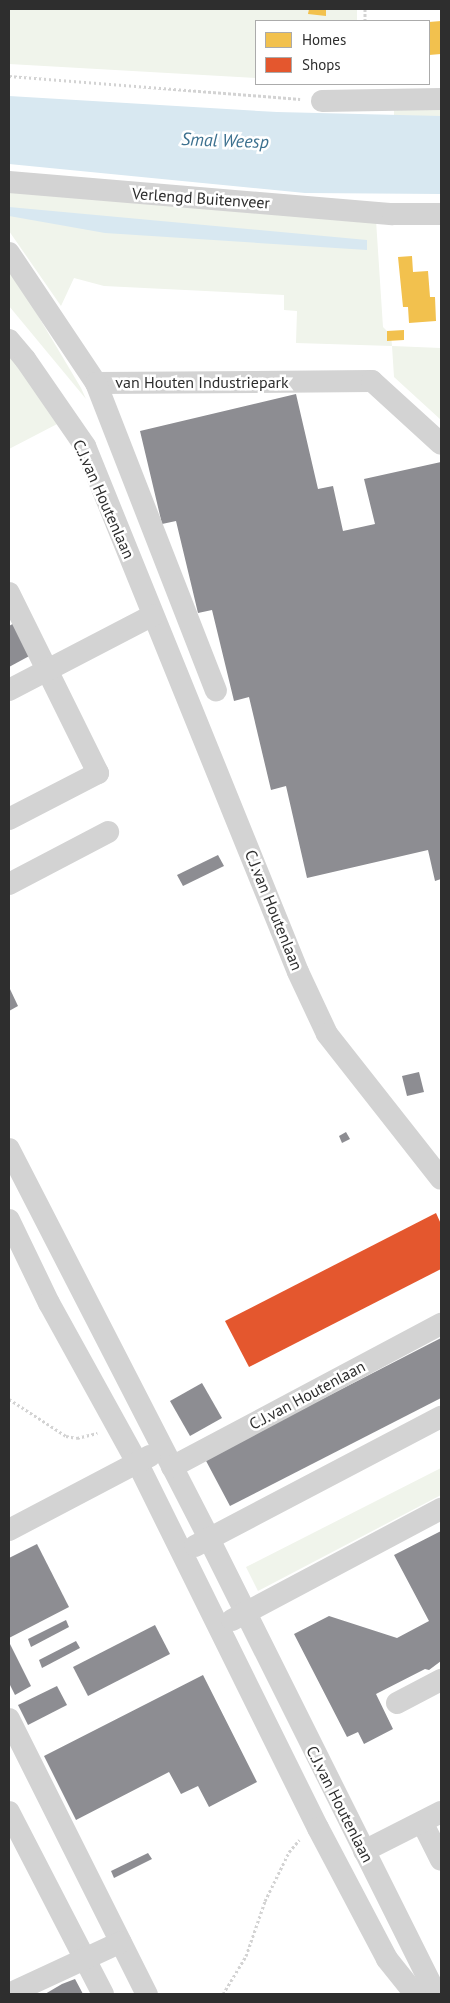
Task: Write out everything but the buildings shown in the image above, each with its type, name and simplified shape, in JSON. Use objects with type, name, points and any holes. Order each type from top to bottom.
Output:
[{"type":"street","points":[[322,101],[441,99]]},
{"type":"street","name":"Verlengd Buitenveer","points":[[9,182],[393,214],[441,214]]},
{"type":"street","name":"van Houten Industriepark","points":[[9,253],[96,383],[372,381],[441,444]]},
{"type":"street","name":"C.J.van Houtenlaan","points":[[9,340],[25,358],[85,446],[298,972],[326,1034],[441,1179]]},
{"type":"street","points":[[96,383],[216,690]]},
{"type":"street","points":[[9,593],[98,773],[9,819]]},
{"type":"street","points":[[9,690],[154,615]]},
{"type":"street","points":[[9,884],[108,832]]},
{"type":"street","name":"C.J.van Houtenlaan","points":[[9,1149],[17,1187],[80,1287],[208,1537],[244,1614],[436,1994]]},
{"type":"street","name":"C.J.van Houtenlaan","points":[[9,1220],[49,1303],[138,1464],[318,1828],[387,1958],[415,1994]]},
{"type":"street","points":[[49,1303],[80,1287]]},
{"type":"street","name":"C.J.van Houtenlaan","points":[[9,1530],[138,1464],[167,1457],[441,1324]]},
{"type":"street","points":[[96,1390],[126,1376]]},
{"type":"street","points":[[182,1555],[208,1537],[441,1417]]},
{"type":"street","points":[[218,1628],[441,1509]]},
{"type":"street","points":[[397,1703],[441,1680]]},
{"type":"street","points":[[9,1719],[17,1754],[121,1942],[147,1994]]},
{"type":"street","points":[[9,1812],[103,1994]]},
{"type":"street","points":[[364,1851],[431,1817],[441,1860]]},
{"type":"street","points":[[9,1994],[121,1942]]},
{"type":"path","points":[[9,76],[322,101]]},
{"type":"path","points":[[9,1399],[66,1436],[89,1436],[116,1425]]},
{"type":"path","points":[[223,1994],[246,1956],[265,1901],[289,1852],[301,1837],[318,1828]]},
{"type":"shaded area","points":[[9,9],[357,9],[357,20],[255,20],[255,78],[9,64]]},
{"type":"shaded area","points":[[394,105],[441,105],[441,116],[394,116]]},
{"type":"shaded area","points":[[9,185],[376,220],[383,327],[391,335],[392,346],[296,343],[297,311],[284,310],[284,295],[104,286],[74,278],[61,306],[9,231]]},
{"type":"shaded area","points":[[9,267],[81,388],[86,399],[9,306]]},
{"type":"shaded area","points":[[392,346],[441,348],[441,420],[394,377]]},
{"type":"shaded area","points":[[9,351],[61,422],[9,449]]},
{"type":"shaded area","points":[[441,1468],[441,1495],[258,1591],[246,1567]]},
{"type":"water","name":"Smal Weesp","points":[[9,96],[277,112],[441,116],[441,194],[305,193],[9,164]]},
{"type":"water","points":[[9,207],[367,240],[367,250],[105,233],[9,216]]}]
